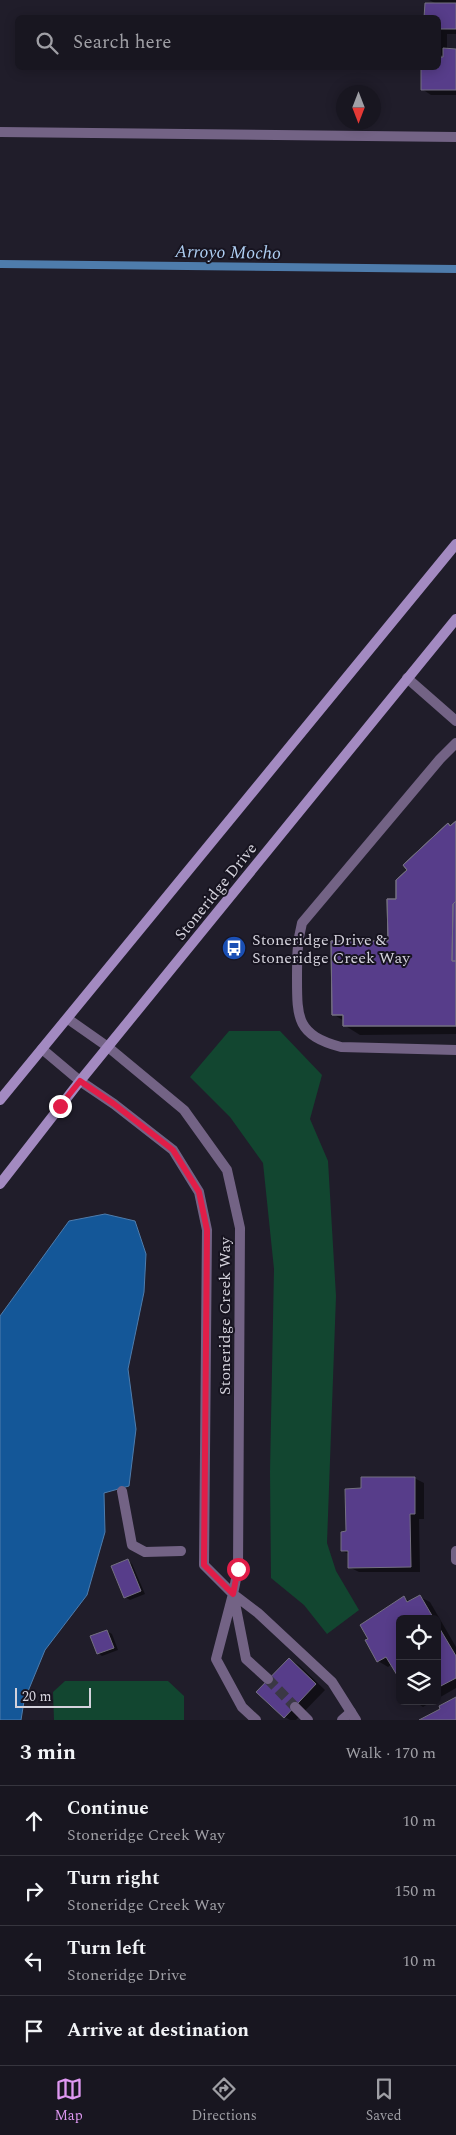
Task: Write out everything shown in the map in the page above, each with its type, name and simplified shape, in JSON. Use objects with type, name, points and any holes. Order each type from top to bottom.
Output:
[{"type":"main road","name":"Stoneridge Drive","points":[[0,1100],[456,544]]},
{"type":"main road","name":"Stoneridge Drive","points":[[0,1184],[80,1081],[456,619]]},
{"type":"street","points":[[0,132],[456,138]]},
{"type":"street","points":[[408,678],[456,721]]},
{"type":"street","points":[[456,743],[440,759],[302,923],[297,941],[297,1010],[302,1023],[312,1035],[326,1043],[341,1047],[456,1050]]},
{"type":"street","name":"Stoneridge Creek Way","points":[[68,1019],[108,1047],[184,1110],[227,1170],[240,1228],[238,1569],[216,1658],[242,1707],[256,1720]]},
{"type":"street","name":"Stoneridge Creek Way","points":[[42,1049],[80,1081],[114,1104],[173,1150],[199,1192],[207,1230],[204,1565],[233,1594],[258,1613],[332,1682],[353,1716]]},
{"type":"street","points":[[122,1491],[132,1545],[145,1552],[181,1550]]},
{"type":"street","points":[[456,1551],[456,1560]]},
{"type":"street","name":"Stoneridge Creek Way","points":[[233,1594],[246,1659],[268,1679]]},
{"type":"street","points":[[295,1707],[308,1720]]},
{"type":"street","points":[[342,1720],[353,1716]]},
{"type":"green space","points":[[229,1031],[280,1031],[322,1075],[310,1119],[328,1161],[336,1296],[327,1543],[336,1571],[359,1610],[327,1634],[304,1605],[271,1578],[270,1472],[274,1269],[263,1163],[230,1117],[190,1077]]},
{"type":"green space","points":[[65,1681],[168,1681],[184,1696],[184,1720],[54,1720],[53,1692]]},
{"type":"water","points":[[105,1214],[135,1221],[146,1254],[144,1292],[128,1369],[136,1429],[129,1486],[104,1493],[105,1532],[87,1595],[45,1650],[24,1701],[21,1720],[0,1720],[0,1316],[69,1221]]},
{"type":"building","points":[[425,3],[456,3],[456,29],[441,29],[441,15],[424,15]]},
{"type":"building","points":[[443,48],[456,49],[456,90],[421,90],[421,70],[441,70],[441,57],[443,57]]},
{"type":"building","points":[[456,821],[456,1026],[343,1026],[343,1015],[332,1015],[331,941],[388,941],[387,899],[396,899],[396,880],[407,870],[403,865],[448,823],[450,826]]},
{"type":"building","points":[[456,821],[456,901],[453,904],[452,961],[456,961],[456,1026],[343,1026],[343,1015],[332,1015],[331,941],[388,941],[387,899],[396,899],[396,880],[407,870],[403,865],[448,823],[450,826]]},
{"type":"building","points":[[456,901],[456,961],[452,961],[453,904]]},
{"type":"building","points":[[361,1477],[415,1477],[415,1514],[410,1514],[411,1567],[348,1568],[348,1551],[341,1551],[341,1532],[346,1531],[345,1489],[361,1488]]},
{"type":"building","points":[[128,1559],[141,1591],[124,1598],[111,1566]]},
{"type":"building","points":[[420,1595],[432,1615],[396,1615],[396,1673],[386,1657],[377,1662],[365,1640],[368,1639],[360,1625],[404,1596],[407,1602]]},
{"type":"building","points":[[107,1630],[114,1648],[97,1654],[90,1636]]},
{"type":"building","points":[[441,1631],[456,1656],[456,1678],[441,1686]]},
{"type":"building","points":[[289,1658],[316,1684],[284,1718],[256,1692]]},
{"type":"building","points":[[456,1697],[456,1720],[419,1720],[440,1709],[439,1706]]},
{"type":"waterway","name":"Arroyo Mocho","points":[[0,264],[456,269]]},
{"type":"tunnel","points":[[268,1679],[295,1707]]},
{"type":"place","name":"Stoneridge Drive & Stoneridge Creek Way","points":[[234,948]]},
{"type":"route","points":[[60,1106],[80,1081],[114,1104],[173,1150],[199,1192],[207,1230],[207,1403],[204,1565],[233,1594],[238,1569]]}]
